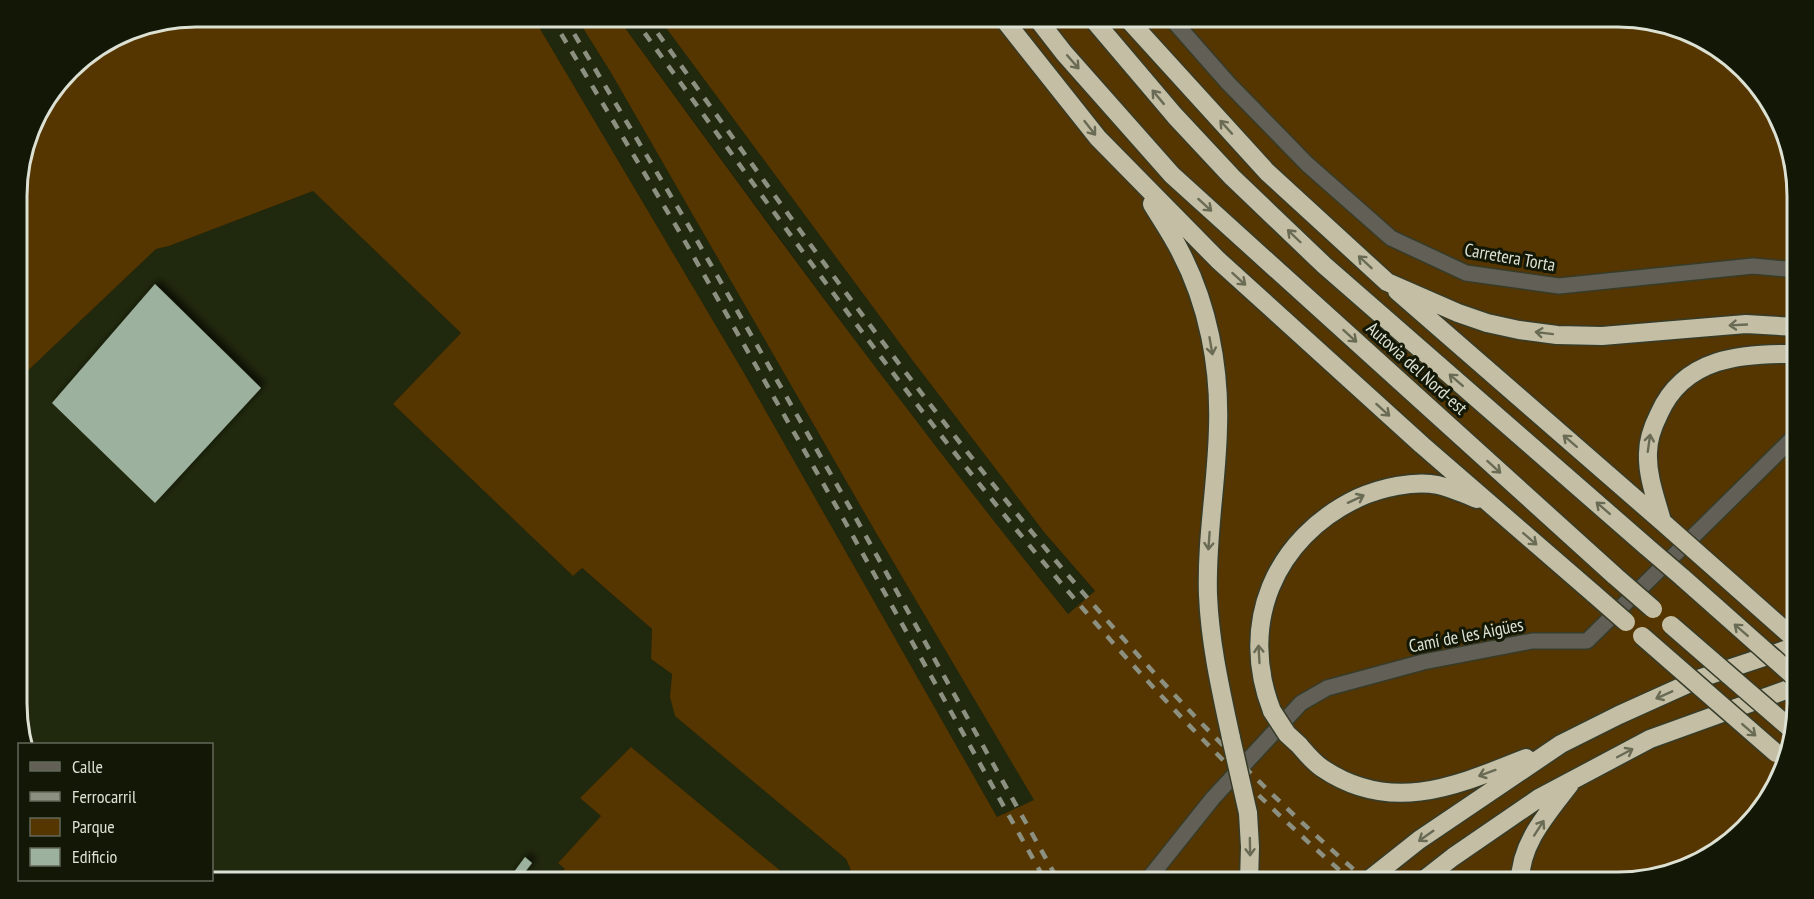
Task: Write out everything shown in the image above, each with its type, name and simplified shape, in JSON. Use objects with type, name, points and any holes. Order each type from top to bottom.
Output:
[{"type":"highway","points":[[1011,27],[1098,138],[1227,267],[1490,505],[1778,755]]},
{"type":"highway","name":"Autovia del Nord-est","points":[[1044,27],[1064,53],[1172,175],[1615,576],[1786,725]]},
{"type":"highway","name":"Autovia del Nord-est","points":[[1099,27],[1175,116],[1232,177],[1324,265],[1787,670]]},
{"type":"highway","points":[[1136,27],[1267,172],[1387,282],[1787,632]]},
{"type":"highway","points":[[1137,179],[1179,249],[1190,273],[1202,304],[1211,345],[1217,390],[1218,426],[1209,543],[1209,615],[1214,657],[1248,813],[1249,872]]},
{"type":"highway","points":[[1387,282],[1487,323],[1557,335],[1602,336],[1746,324],[1787,326]]},
{"type":"highway","points":[[1664,523],[1649,476],[1648,453],[1651,430],[1670,392],[1692,372],[1724,359],[1787,354]]},
{"type":"highway","points":[[1490,505],[1437,485],[1405,485],[1375,490],[1342,506],[1317,524],[1296,545],[1277,572],[1265,599],[1259,628],[1259,659],[1264,690],[1272,711],[1287,734],[1320,767],[1345,781],[1373,791],[1399,794],[1434,790],[1483,775],[1562,744],[1701,678],[1787,649]]},
{"type":"highway","points":[[1434,872],[1539,798],[1650,739],[1787,690]]},
{"type":"highway","points":[[1379,872],[1419,840],[1562,744]]},
{"type":"highway","points":[[1521,872],[1523,860],[1533,835],[1574,781]]},
{"type":"street","name":"Carretera Torta","points":[[1180,27],[1228,83],[1307,164],[1391,238],[1466,273],[1559,286],[1753,266],[1787,269]]},
{"type":"street","name":"Camí de les Aigües","points":[[1154,872],[1213,798],[1301,703],[1327,688],[1423,662],[1537,641],[1587,641],[1787,444]]},
{"type":"shaded area","points":[[539,27],[582,27],[610,71],[875,531],[1035,800],[997,817],[744,373]]},
{"type":"shaded area","points":[[624,27],[665,27],[913,361],[1044,532],[1095,592],[1068,614],[970,493]]},
{"type":"shaded area","points":[[313,191],[461,333],[394,405],[573,576],[581,568],[652,629],[651,659],[672,674],[670,697],[676,716],[846,859],[852,872],[782,872],[631,747],[580,798],[601,816],[558,863],[566,872],[213,872],[213,743],[32,743],[27,703],[27,372],[156,249]]},
{"type":"green space","points":[[185,27],[539,27],[744,373],[997,817],[1034,800],[582,27],[624,27],[895,393],[1068,614],[1095,591],[1044,532],[913,361],[665,27],[1629,27],[1672,36],[1712,55],[1745,85],[1759,102],[1770,121],[1786,174],[1787,703],[1786,725],[1781,747],[1770,778],[1759,797],[1729,830],[1712,844],[1672,863],[1629,872],[852,872],[846,859],[675,716],[670,697],[672,674],[651,659],[652,629],[582,568],[573,576],[393,404],[461,333],[313,191],[156,249],[27,372],[27,185],[30,163],[40,131],[55,102],[76,76],[102,55],[142,36]]},
{"type":"green space","points":[[631,747],[782,872],[562,872],[565,869],[558,863],[601,816],[580,798]]},
{"type":"building","points":[[155,284],[261,388],[155,503],[52,403]]},
{"type":"building","points":[[525,857],[532,863],[525,872],[514,872]]},
{"type":"railway","points":[[557,27],[679,231],[1040,872]]},
{"type":"railway","points":[[570,27],[687,223],[853,513],[1053,872]]},
{"type":"railway","points":[[640,27],[882,359],[1058,579],[1151,685],[1249,786],[1342,872]]},
{"type":"railway","points":[[653,27],[811,246],[896,359],[982,471],[1072,580],[1165,685],[1264,786],[1357,872]]}]
